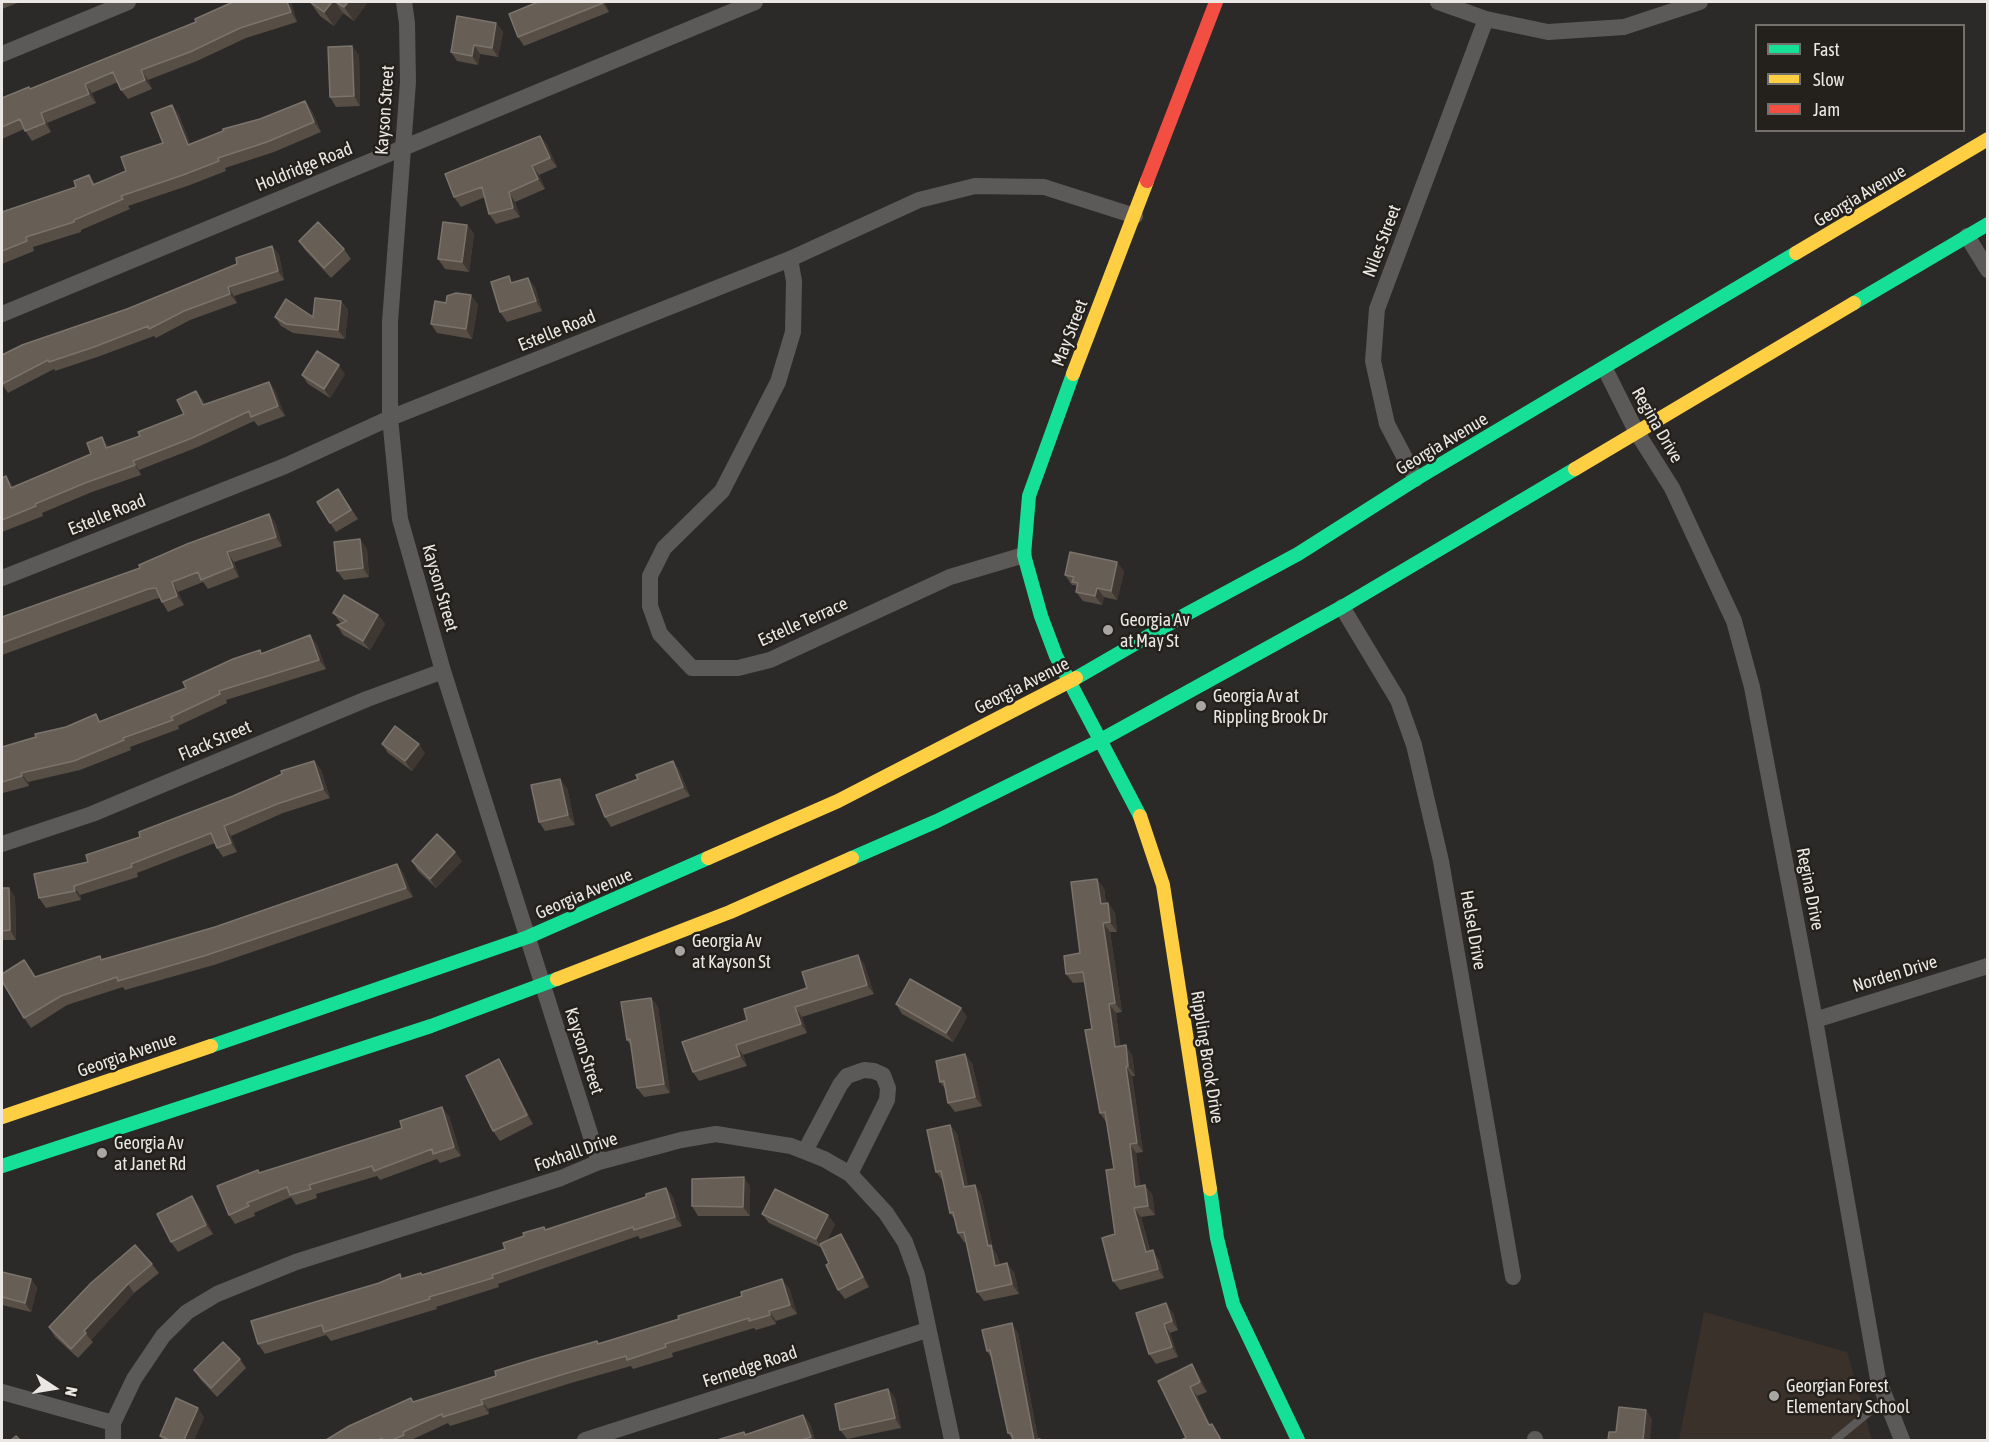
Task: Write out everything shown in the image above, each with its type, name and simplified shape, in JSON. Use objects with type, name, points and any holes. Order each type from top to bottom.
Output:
[{"type":"main road","name":"May Street","points":[[1070,682],[1056,656],[1041,616],[1024,555],[1029,495],[1216,2]]},
{"type":"main road","name":"Georgia Avenue","points":[[2,1117],[528,937],[838,801],[1070,682],[1183,616],[1298,554],[1416,479],[1605,369],[1988,139]]},
{"type":"main road","points":[[2,1166],[431,1026],[730,912],[937,821],[1099,741],[1342,607],[1988,224]]},
{"type":"main road","name":"Rippling Brook Drive","points":[[1070,682],[1143,822],[1163,885],[1217,1238],[1233,1304],[1298,1440]]},
{"type":"street","points":[[2,54],[128,2]]},
{"type":"street","name":"Kayson Street","points":[[404,2],[408,82],[401,149],[390,322],[390,418],[400,519],[443,671],[599,1162]]},
{"type":"street","name":"Holdridge Road","points":[[2,314],[755,2]]},
{"type":"street","points":[[1438,2],[1486,19],[1548,32],[1624,27],[1700,2]]},
{"type":"street","name":"Niles Street","points":[[1416,479],[1387,424],[1373,361],[1377,309],[1486,19]]},
{"type":"street","name":"Estelle Road","points":[[2,578],[285,466],[390,418],[790,259],[919,200],[975,186],[1044,187],[1135,216]]},
{"type":"street","points":[[1967,236],[1988,270]]},
{"type":"street","name":"Estelle Terrace","points":[[790,259],[794,281],[793,332],[778,382],[722,491],[664,548],[650,576],[650,606],[660,634],[692,668],[738,668],[770,660],[950,577],[1024,555]]},
{"type":"street","name":"Regina Drive","points":[[1605,369],[1636,431],[1672,489],[1734,621],[1752,687],[1815,1020],[1878,1379],[1902,1440]]},
{"type":"street","name":"Helsel Drive","points":[[1342,607],[1398,700],[1414,745],[1441,861],[1513,1277]]},
{"type":"street","name":"Flack Street","points":[[2,844],[92,814],[367,699],[443,671]]},
{"type":"street","name":"Norden Drive","points":[[1815,1020],[1988,966]]},
{"type":"street","points":[[805,1151],[847,1076],[864,1070],[874,1071],[883,1076],[886,1082],[887,1100],[850,1174]]},
{"type":"street","name":"Foxhall Drive","points":[[113,1440],[113,1423],[134,1379],[163,1336],[187,1312],[217,1294],[296,1262],[561,1178],[599,1162],[681,1140],[716,1134],[791,1146],[805,1151],[850,1174],[886,1213],[904,1242],[917,1275],[952,1440]]},
{"type":"street","name":"Fernedge Road","points":[[585,1440],[927,1330]]},
{"type":"street","points":[[2,1392],[113,1423]]},
{"type":"lane","points":[[1837,1439],[1885,1400]]},
{"type":"shaded area","name":"Georgian Forest Elementary School","points":[[1704,1312],[1847,1352],[1872,1440],[1679,1440]]},
{"type":"building","points":[[233,2],[287,2],[291,12],[240,28],[190,52],[141,70],[145,80],[121,90],[113,72],[85,84],[89,94],[41,113],[45,123],[25,131],[20,119],[2,127],[2,98],[29,87],[30,89],[196,22],[195,19]]},
{"type":"building","points":[[310,2],[332,2],[324,12]]},
{"type":"building","points":[[336,2],[348,2],[344,7]]},
{"type":"building","points":[[538,2],[603,3],[518,37],[509,14]]},
{"type":"building","points":[[457,16],[496,23],[492,48],[474,45],[472,56],[451,52]]},
{"type":"building","points":[[352,46],[354,96],[330,97],[328,47]]},
{"type":"building","points":[[305,101],[314,122],[267,142],[218,158],[219,161],[183,175],[121,196],[123,199],[74,220],[74,222],[26,237],[27,241],[2,251],[2,212],[76,187],[74,181],[89,175],[93,185],[126,171],[121,157],[163,143],[151,113],[172,105],[188,145],[223,131],[223,129],[260,119]]},
{"type":"building","points":[[540,136],[550,158],[532,166],[538,179],[509,192],[513,208],[489,214],[482,187],[454,197],[445,174]]},
{"type":"building","points":[[318,222],[344,249],[324,268],[299,241]]},
{"type":"building","points":[[443,222],[467,225],[462,262],[438,259]]},
{"type":"building","points":[[272,246],[278,271],[228,287],[230,294],[184,311],[149,329],[148,326],[94,347],[49,362],[48,360],[2,384],[2,355],[22,345],[127,309],[237,264],[236,258]]},
{"type":"building","points":[[509,276],[511,283],[528,278],[536,301],[500,312],[491,282]]},
{"type":"building","points":[[456,293],[471,295],[466,329],[431,324],[435,301],[446,303],[447,296]]},
{"type":"building","points":[[315,298],[341,301],[338,330],[286,324],[275,317],[286,299],[313,317]]},
{"type":"building","points":[[317,351],[339,365],[324,389],[302,375]]},
{"type":"building","points":[[269,382],[278,406],[251,417],[249,411],[192,438],[133,461],[135,465],[85,483],[2,520],[2,478],[6,476],[11,488],[91,454],[87,443],[102,437],[106,448],[140,436],[138,432],[184,414],[177,400],[196,391],[203,405]]},
{"type":"building","points":[[338,489],[351,510],[330,523],[317,502]]},
{"type":"building","points":[[269,514],[276,537],[227,552],[233,567],[201,580],[198,572],[172,582],[177,596],[162,602],[156,588],[148,589],[2,643],[2,617],[140,568],[139,565],[187,544]]},
{"type":"building","points":[[360,539],[363,568],[337,571],[334,542]]},
{"type":"building","points":[[1070,552],[1117,562],[1111,591],[1097,588],[1095,596],[1076,592],[1078,583],[1072,582],[1074,577],[1065,575]]},
{"type":"building","points":[[344,595],[378,615],[363,641],[337,625],[347,621],[333,613]]},
{"type":"building","points":[[310,635],[319,660],[219,691],[220,694],[171,717],[173,720],[123,738],[124,740],[74,761],[21,773],[22,776],[2,782],[2,747],[36,737],[35,734],[66,727],[96,714],[99,722],[186,688],[183,682],[233,659],[260,650],[261,654]]},
{"type":"building","points":[[395,726],[419,744],[405,761],[382,744]]},
{"type":"building","points":[[314,761],[323,789],[277,804],[224,826],[231,843],[217,848],[211,833],[131,864],[132,867],[74,886],[75,891],[39,898],[34,874],[88,862],[86,855],[140,837],[139,832],[233,796],[282,774],[281,771]]},
{"type":"building","points":[[673,761],[683,787],[605,817],[596,795],[638,779],[636,775]]},
{"type":"building","points":[[560,779],[568,815],[539,822],[531,785]]},
{"type":"building","points":[[437,834],[455,852],[430,879],[412,861]]},
{"type":"building","points":[[397,864],[406,888],[207,955],[118,981],[117,977],[61,996],[24,1018],[2,981],[2,974],[24,960],[35,977],[100,956],[101,960],[215,927]]},
{"type":"building","points":[[1097,879],[1101,904],[1108,903],[1110,922],[1103,923],[1115,1003],[1109,1004],[1115,1047],[1126,1045],[1128,1066],[1126,1067],[1137,1143],[1130,1144],[1135,1187],[1145,1185],[1148,1206],[1134,1208],[1146,1252],[1153,1250],[1158,1269],[1113,1281],[1102,1238],[1115,1234],[1106,1170],[1114,1169],[1105,1112],[1100,1113],[1085,1030],[1092,1029],[1083,972],[1066,974],[1064,956],[1080,953],[1071,882]]},
{"type":"building","points":[[2,888],[9,888],[10,930],[2,931]]},
{"type":"building","points":[[858,955],[867,985],[795,1007],[801,1024],[736,1045],[740,1056],[693,1072],[682,1042],[747,1020],[744,1009],[807,988],[802,972]]},
{"type":"building","points":[[910,979],[961,1008],[946,1033],[896,1004]]},
{"type":"building","points":[[651,998],[664,1084],[637,1088],[630,1039],[627,1040],[621,1002]]},
{"type":"building","points":[[965,1054],[975,1097],[948,1103],[944,1081],[940,1082],[936,1061]]},
{"type":"building","points":[[499,1059],[527,1115],[493,1131],[466,1076]]},
{"type":"building","points":[[442,1107],[454,1147],[433,1154],[432,1149],[374,1171],[372,1166],[309,1185],[311,1189],[290,1195],[287,1187],[247,1203],[249,1206],[229,1215],[217,1186],[258,1170],[259,1173],[402,1128],[400,1121]]},
{"type":"building","points":[[950,1125],[964,1187],[975,1185],[988,1246],[991,1245],[995,1266],[1007,1263],[1012,1284],[977,1292],[964,1232],[958,1233],[953,1212],[950,1213],[941,1171],[936,1172],[927,1130]]},
{"type":"building","points":[[744,1177],[743,1207],[692,1206],[692,1179]]},
{"type":"building","points":[[666,1188],[675,1217],[634,1230],[633,1227],[492,1275],[493,1278],[324,1332],[322,1325],[258,1344],[251,1321],[379,1283],[400,1274],[401,1279],[421,1273],[422,1275],[505,1249],[503,1243],[524,1236],[523,1233],[544,1227],[545,1230],[646,1197],[646,1194]]},
{"type":"building","points":[[775,1189],[828,1215],[816,1239],[762,1214]]},
{"type":"building","points":[[192,1196],[206,1225],[171,1242],[157,1214]]},
{"type":"building","points":[[841,1234],[863,1277],[838,1290],[826,1265],[829,1263],[820,1244]]},
{"type":"building","points":[[135,1245],[152,1264],[128,1284],[84,1331],[86,1333],[71,1349],[49,1327],[91,1283]]},
{"type":"building","points":[[2,1272],[31,1279],[25,1303],[2,1297]]},
{"type":"building","points":[[782,1279],[790,1305],[769,1311],[770,1315],[749,1321],[749,1318],[665,1344],[666,1347],[627,1360],[626,1356],[481,1400],[483,1404],[443,1417],[442,1414],[403,1432],[404,1435],[392,1440],[382,1438],[378,1440],[326,1440],[349,1426],[411,1398],[413,1402],[496,1376],[495,1371],[597,1341],[598,1344],[679,1319],[678,1316],[742,1296],[741,1292]]},
{"type":"building","points":[[1166,1303],[1172,1321],[1164,1324],[1172,1347],[1149,1354],[1136,1313]]},
{"type":"building","points":[[1012,1323],[1034,1440],[1013,1440],[1011,1433],[1008,1433],[990,1350],[987,1351],[982,1330]]},
{"type":"building","points":[[223,1342],[240,1359],[211,1388],[194,1370]]},
{"type":"building","points":[[1192,1364],[1200,1382],[1190,1387],[1209,1425],[1212,1424],[1221,1440],[1181,1440],[1186,1438],[1158,1381]]},
{"type":"building","points":[[888,1389],[895,1418],[840,1430],[835,1404]]},
{"type":"building","points":[[176,1398],[198,1408],[184,1440],[170,1440],[160,1436]]},
{"type":"building","points":[[1619,1407],[1646,1410],[1643,1440],[1608,1440],[1609,1432],[1616,1432]]},
{"type":"building","points":[[803,1415],[811,1437],[801,1440],[717,1440],[744,1432],[745,1435]]},
{"type":"traffic: fast","points":[[1854,303],[1988,224]]},
{"type":"traffic: fast","points":[[1076,678],[1183,616],[1298,554],[1416,479],[1796,253]]},
{"type":"traffic: fast","points":[[1073,374],[1029,496],[1024,555],[1041,616],[1056,656],[1140,816]]},
{"type":"traffic: fast","points":[[852,858],[937,821],[1099,741],[1342,607],[1575,469]]},
{"type":"traffic: fast","points":[[211,1046],[528,937],[708,858]]},
{"type":"traffic: fast","points":[[2,1166],[431,1026],[557,979]]},
{"type":"traffic: fast","points":[[1210,1189],[1217,1238],[1233,1304],[1298,1440]]},
{"type":"traffic: slow","points":[[1796,253],[1988,139]]},
{"type":"traffic: slow","points":[[1073,374],[1147,181]]},
{"type":"traffic: slow","points":[[1575,469],[1854,303]]},
{"type":"traffic: slow","points":[[708,858],[838,801],[1076,678]]},
{"type":"traffic: slow","points":[[1140,816],[1163,885],[1210,1189]]},
{"type":"traffic: slow","points":[[557,979],[730,912],[852,858]]},
{"type":"traffic: slow","points":[[2,1117],[211,1046]]},
{"type":"traffic: jam","points":[[1147,181],[1216,2]]},
{"type":"place","name":"Georgia Av at May St","points":[[1108,630]]},
{"type":"place","name":"Georgia Av at Rippling Brook Dr","points":[[1201,706]]},
{"type":"place","name":"Georgia Av at Kayson St","points":[[680,951]]},
{"type":"place","name":"Georgia Av at Janet Rd","points":[[102,1153]]},
{"type":"place","name":"Georgian Forest Elementary School","points":[[1774,1396]]}]
